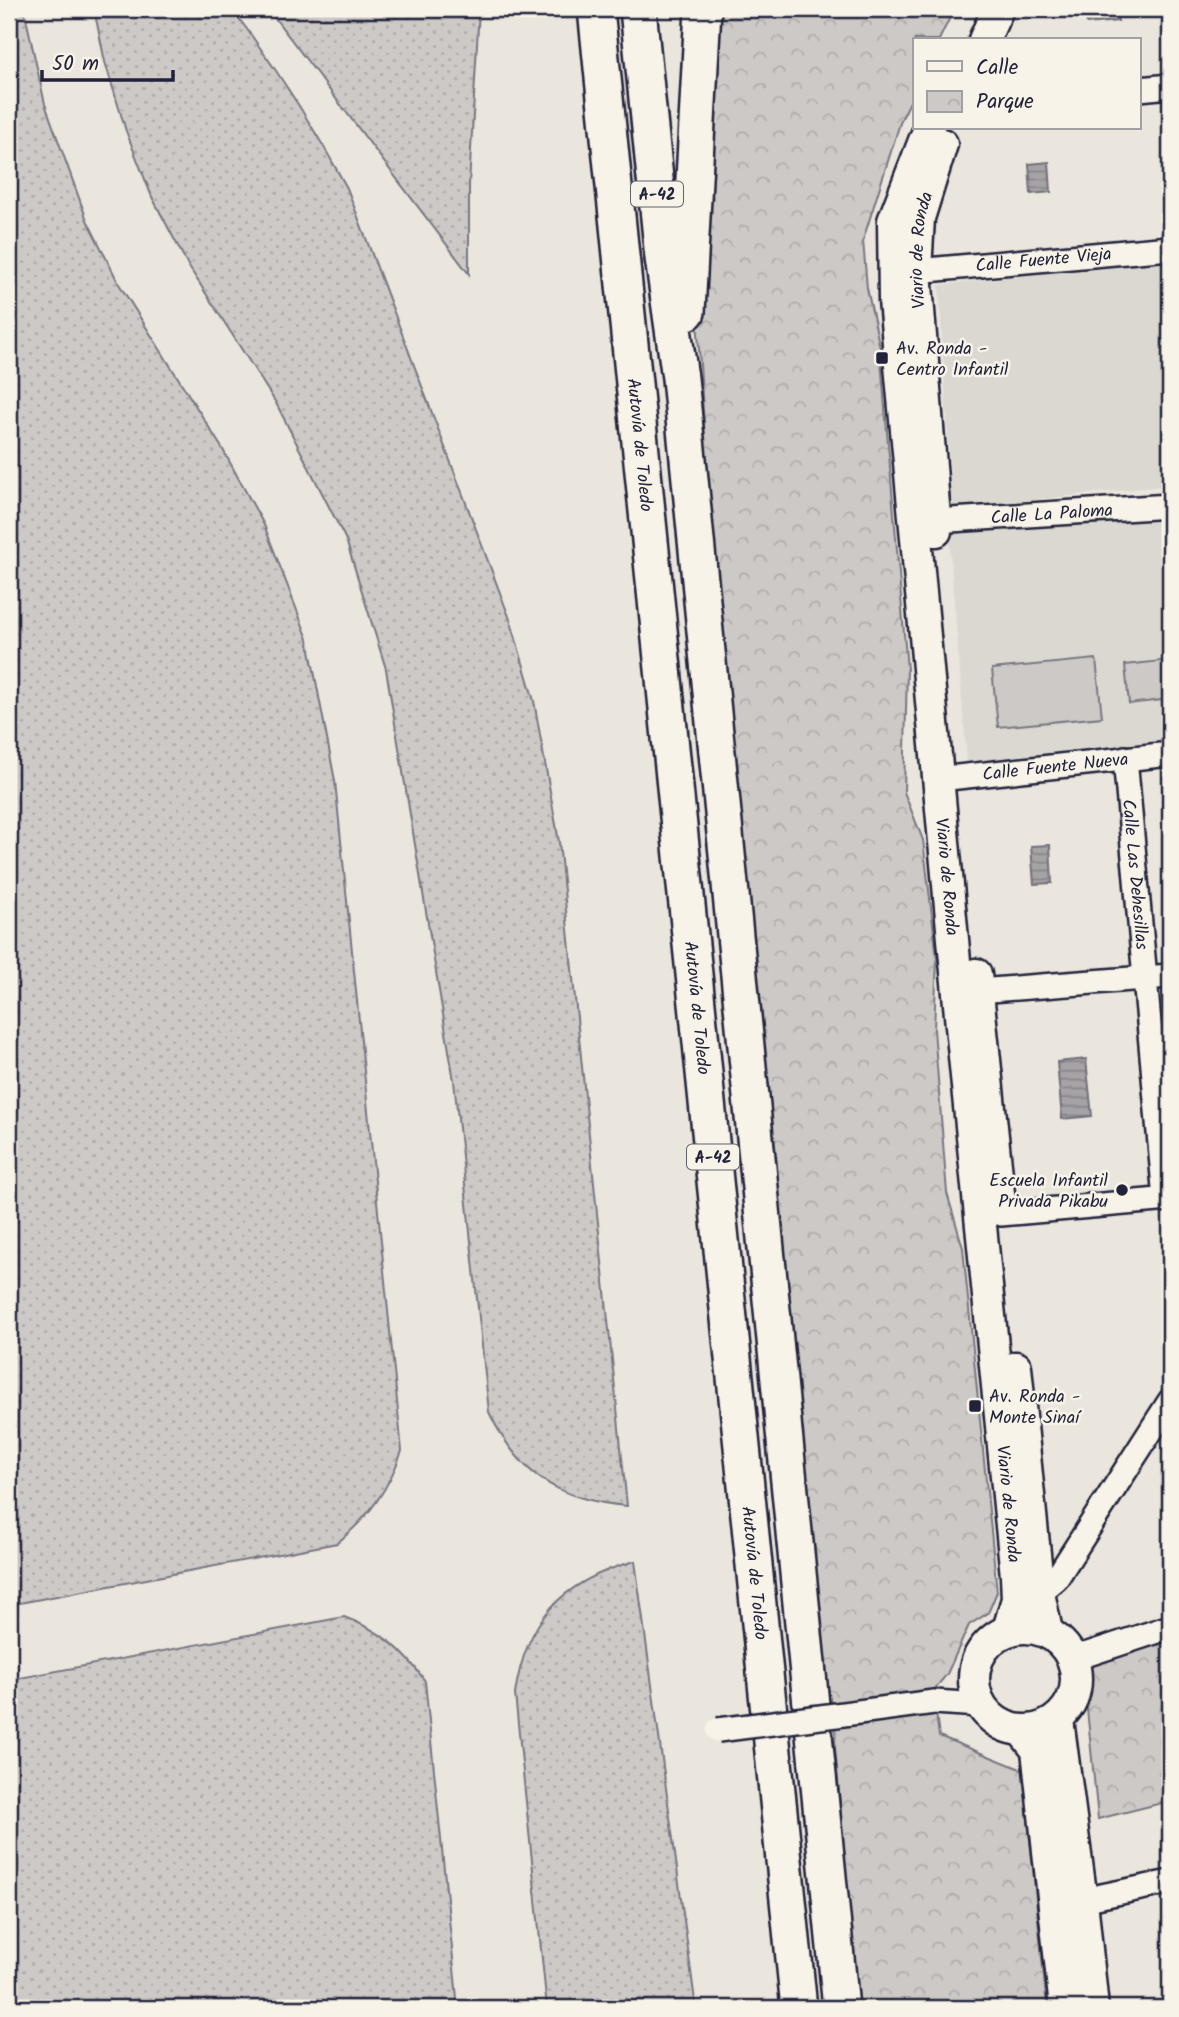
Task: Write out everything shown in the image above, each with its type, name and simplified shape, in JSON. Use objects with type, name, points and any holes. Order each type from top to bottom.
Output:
[{"type":"highway","name":"Autovía de Toledo","points":[[596,9],[799,2008]]},
{"type":"highway","name":"A-42","points":[[638,9],[663,257],[680,378],[841,2008]]},
{"type":"highway","points":[[680,378],[685,351],[703,9]]},
{"type":"main road","points":[[965,38],[976,9]]},
{"type":"main road","points":[[985,38],[998,9]]},
{"type":"main road","name":"Viario de Ronda","points":[[928,130],[893,221],[894,300],[948,778],[978,991],[1039,1593],[1047,1631]]},
{"type":"main road","name":"Viario de Ronda","points":[[946,130],[919,218],[916,271],[935,521],[948,778],[1016,1576],[1017,1599],[1008,1630]]},
{"type":"main road","points":[[1024,1627],[1047,1631],[1069,1654],[1075,1671],[1069,1705],[1058,1720],[1041,1729],[1021,1731],[1005,1727],[991,1718],[980,1704],[974,1683],[977,1661],[989,1643],[1008,1630],[1024,1627]]},
{"type":"main road","points":[[1058,1720],[1082,1900],[1093,2008]]},
{"type":"main road","points":[[1021,1731],[1037,1750],[1065,2008]]},
{"type":"street","points":[[1140,89],[1170,86]]},
{"type":"street","name":"Calle Fuente Vieja","points":[[916,271],[1170,248]]},
{"type":"street","name":"Calle La Paloma","points":[[935,521],[1170,506]]},
{"type":"street","name":"Calle Fuente Nueva","points":[[948,778],[1170,754]]},
{"type":"street","name":"Calle Las Dehesillas","points":[[1125,758],[1168,1199]]},
{"type":"street","points":[[978,991],[1170,976]]},
{"type":"street","points":[[1001,1214],[1168,1199]]},
{"type":"street","points":[[1039,1593],[1056,1579],[1170,1401]]},
{"type":"street","points":[[1069,1654],[1085,1655],[1170,1628]]},
{"type":"street","points":[[718,1730],[934,1702],[980,1704]]},
{"type":"street","points":[[1082,1900],[1170,1882]]},
{"type":"shaded area","points":[[1085,9],[1117,9],[1118,21],[1087,24]]},
{"type":"shaded area","points":[[1049,162],[1051,192],[1031,194],[1029,164]]},
{"type":"shaded area","points":[[1170,260],[1170,485],[952,509],[939,285]]},
{"type":"shaded area","points":[[1170,510],[1170,740],[967,763],[948,525]]},
{"type":"shaded area","points":[[1050,845],[1052,883],[1034,884],[1031,846]]},
{"type":"shaded area","points":[[1086,1059],[1092,1116],[1062,1119],[1057,1062]]},
{"type":"green space","points":[[9,9],[24,9],[45,104],[87,220],[119,284],[222,448],[264,525],[308,639],[335,781],[402,1451],[376,1502],[359,1523],[337,1543],[9,1605]]},
{"type":"green space","points":[[94,9],[232,9],[278,74],[347,188],[511,622],[534,701],[559,842],[627,1506],[581,1498],[543,1480],[514,1452],[489,1412],[454,1081],[386,669],[346,540],[276,403],[189,267],[152,197],[126,131],[105,62]]},
{"type":"green space","points":[[268,9],[479,9],[469,185],[469,274]]},
{"type":"green space","points":[[703,9],[954,9],[940,38],[913,38],[913,96],[901,120],[863,240],[867,288],[880,348],[907,669],[904,792],[923,840],[937,958],[934,1029],[947,1193],[963,1248],[997,1592],[988,1613],[969,1625],[947,1674],[933,1691],[939,1736],[1023,1770],[1047,2008],[858,2008],[835,1747],[836,1715],[812,1718],[710,519],[691,225]]},
{"type":"green space","points":[[1096,659],[1102,717],[998,727],[992,669]]},
{"type":"green space","points":[[1170,660],[1170,699],[1129,704],[1125,665]]},
{"type":"green space","points":[[635,1561],[696,2008],[547,2008],[515,1694],[520,1668],[528,1644],[539,1624],[568,1592],[609,1569]]},
{"type":"green space","points":[[344,1617],[369,1628],[390,1642],[425,1681],[458,2008],[9,2008],[9,1680]]},
{"type":"green space","points":[[1170,1639],[1170,1801],[1098,1819],[1086,1699],[1091,1665]]},
{"type":"place","name":"Av. Ronda - Centro Infantil","points":[[882,358]]},
{"type":"place","name":"Escuela Infantil Privada Pikabu","points":[[1122,1190]]},
{"type":"place","name":"Av. Ronda - Monte Sinaí","points":[[975,1406]]}]
